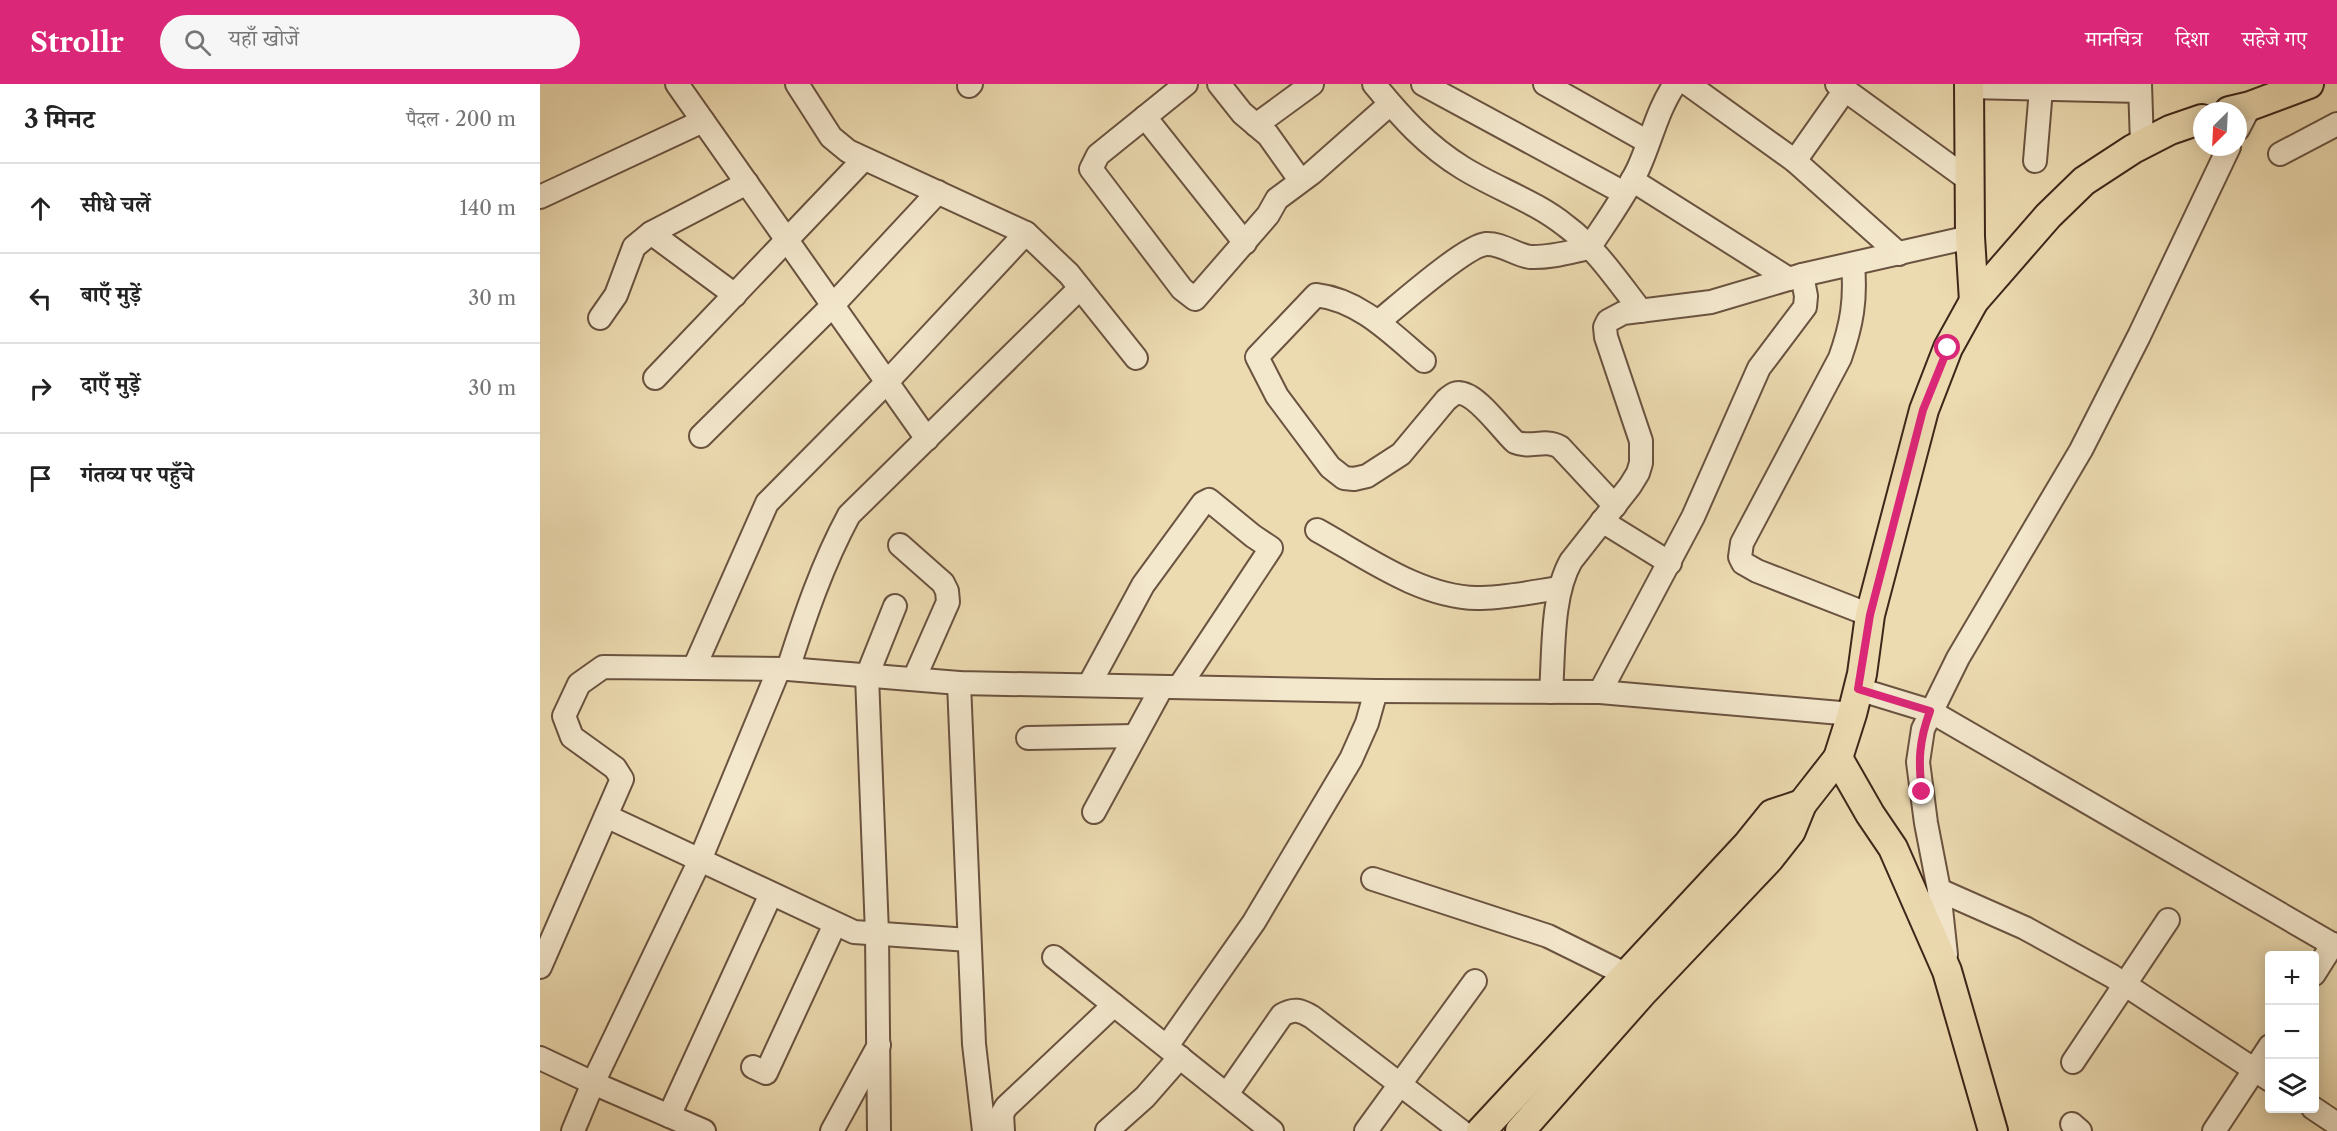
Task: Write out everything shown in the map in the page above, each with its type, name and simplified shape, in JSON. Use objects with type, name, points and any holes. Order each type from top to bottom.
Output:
[{"type":"main road","points":[[2247,111],[2309,84]]},
{"type":"main road","points":[[1969,85],[1970,237],[1974,302]]},
{"type":"main road","points":[[1481,1131],[1536,1074],[1769,860],[1791,831],[1802,804],[1838,758],[1855,702],[1870,615],[1923,410],[1948,348],[1974,302],[2048,216],[2084,182],[2142,144],[2170,130],[2193,122]]},
{"type":"main road","points":[[1838,758],[1870,814],[1893,848],[1947,971],[1993,1131]]},
{"type":"main road","points":[[1520,1131],[1634,983]]},
{"type":"street","points":[[677,84],[927,439]]},
{"type":"street","points":[[797,84],[831,137],[848,151],[863,160],[1026,233],[1069,274],[1136,358]]},
{"type":"street","points":[[1186,84],[1098,155],[1091,169],[1182,289],[1196,299],[1268,215],[1276,199],[1312,173],[1383,91],[1407,123],[1440,153],[1465,169],[1542,208],[1569,228],[1589,248],[1641,311]]},
{"type":"street","points":[[1219,84],[1242,113],[1268,135],[1300,180]]},
{"type":"street","points":[[1256,125],[1312,84]]},
{"type":"street","points":[[1423,84],[1628,186],[1796,277],[1805,307],[1759,368],[1693,517],[1600,692]]},
{"type":"street","points":[[1545,84],[1648,142]]},
{"type":"street","points":[[1378,322],[1478,246],[1488,244],[1528,257],[1589,248],[1628,186],[1659,112],[1675,84]]},
{"type":"street","points":[[1688,84],[1796,161],[1899,254]]},
{"type":"street","points":[[1969,85],[2140,88],[2142,144]]},
{"type":"street","points":[[1796,161],[1841,87],[1969,180]]},
{"type":"street","points":[[2035,161],[2041,88]]},
{"type":"street","points":[[1145,117],[1245,243]]},
{"type":"street","points":[[540,197],[703,121]]},
{"type":"street","points":[[2280,154],[2337,124]]},
{"type":"street","points":[[1947,971],[1939,890],[1926,824],[1918,762],[1923,729],[1958,658],[2080,450],[2139,336],[2225,156]]},
{"type":"street","points":[[655,378],[863,160]]},
{"type":"street","points":[[600,318],[616,295],[634,247],[651,234],[747,183]]},
{"type":"street","points":[[701,436],[833,305],[938,192]]},
{"type":"street","points":[[694,668],[767,503],[887,382],[1026,233]]},
{"type":"street","points":[[651,234],[735,295]]},
{"type":"street","points":[[1551,692],[1559,588],[1571,561],[1638,473],[1642,454],[1641,441],[1606,337],[1605,327],[1608,321],[1614,316],[1641,311],[1711,302],[1796,277],[1970,237]]},
{"type":"street","points":[[1854,264],[1856,294],[1849,335],[1840,358],[1742,543],[1740,557],[1743,562],[1757,571],[1870,615]]},
{"type":"street","points":[[573,1131],[593,1083],[700,860],[784,669],[829,553],[849,515],[1080,288]]},
{"type":"street","points":[[1424,361],[1378,322],[1347,304],[1316,296],[1268,343],[1257,357],[1277,396],[1330,467],[1344,478],[1354,479],[1367,476],[1401,454],[1446,400],[1459,393],[1475,400],[1515,442],[1523,446],[1551,442],[1560,447],[1609,514],[1670,563]]},
{"type":"street","points":[[1089,686],[1143,585],[1203,503],[1209,500],[1271,548],[1135,736],[1094,812]]},
{"type":"street","points":[[1317,530],[1404,579],[1431,590],[1478,598],[1559,588]]},
{"type":"street","points":[[900,545],[943,583],[948,591],[948,602],[915,679]]},
{"type":"street","points":[[879,1131],[877,933],[867,676],[895,606]]},
{"type":"street","points":[[540,967],[622,779],[615,768],[572,737],[564,716],[579,684],[603,667],[784,669],[959,683],[1376,691],[1600,692],[1855,702],[1930,711],[2335,946],[2319,967]]},
{"type":"street","points":[[959,683],[974,1044],[984,1131]]},
{"type":"street","points":[[1107,1131],[1145,1097],[1254,922],[1351,759],[1367,723],[1376,691]]},
{"type":"street","points":[[1028,738],[1135,736]]},
{"type":"street","points":[[606,816],[854,932],[969,940]]},
{"type":"street","points":[[1373,879],[1548,936],[1634,983]]},
{"type":"street","points":[[1939,890],[2025,928],[2125,985],[2262,1076]]},
{"type":"street","points":[[669,1116],[771,894]]},
{"type":"street","points":[[2073,1062],[2168,920]]},
{"type":"street","points":[[753,1067],[766,1073],[835,924]]},
{"type":"street","points":[[1054,957],[1227,1094],[1260,1127]]},
{"type":"street","points":[[1366,1131],[1402,1085],[1475,981]]},
{"type":"street","points":[[1003,1131],[1002,1114],[1006,1107],[1114,1005]]},
{"type":"street","points":[[1227,1094],[1282,1015],[1291,1010],[1301,1011],[1461,1131]]},
{"type":"street","points":[[832,1131],[879,1044]]},
{"type":"street","points":[[540,1058],[704,1131]]},
{"type":"street","points":[[2214,1131],[2262,1076],[2267,1059]]},
{"type":"street","points":[[2319,1112],[2337,1124]]},
{"type":"route","points":[[1922,792],[1918,762],[1923,729],[1930,711],[1858,689],[1870,615],[1923,410],[1948,348]]}]
